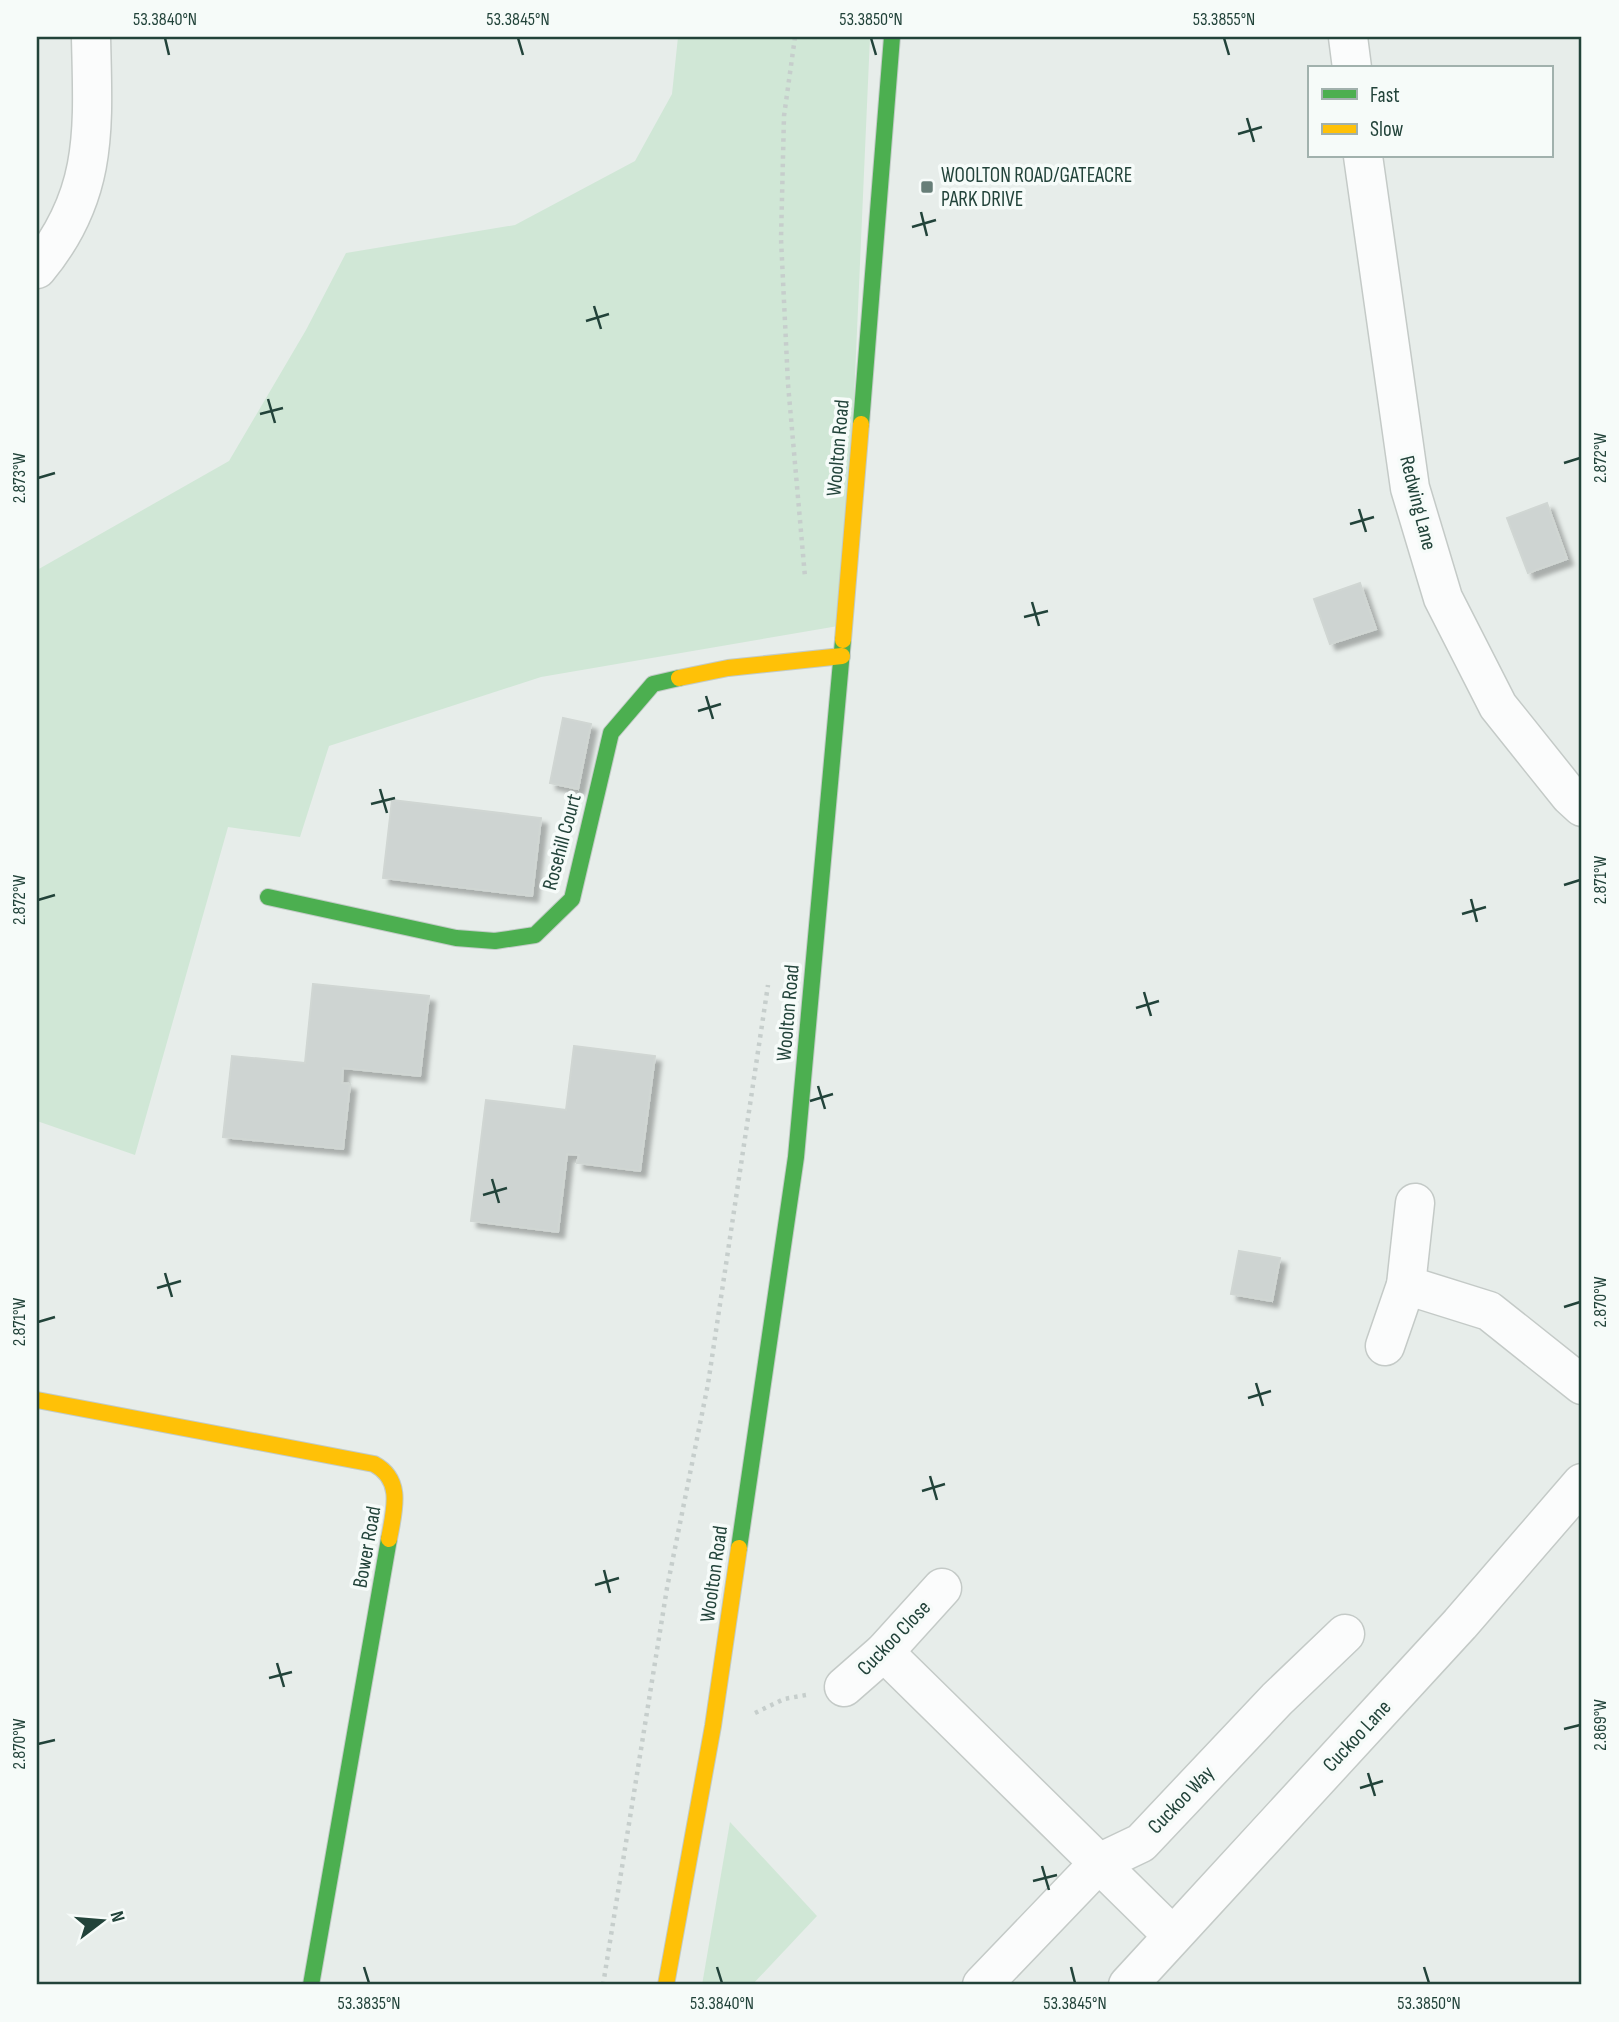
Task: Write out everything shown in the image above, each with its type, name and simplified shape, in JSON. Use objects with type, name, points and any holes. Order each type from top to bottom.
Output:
[{"type":"street","points":[[37,269],[66,228],[85,179],[93,123],[91,37]]},
{"type":"street","points":[[1348,37],[1352,66]]},
{"type":"street","name":"Woolton Road","points":[[666,1985],[713,1726],[796,1157],[842,656],[888,43]]},
{"type":"street","name":"Redwing Lane","points":[[1363,158],[1410,488],[1443,598],[1498,706],[1570,796],[1582,807]]},
{"type":"street","name":"Rosehill Court","points":[[268,897],[456,938],[495,941],[535,935],[572,900],[611,733],[653,684],[728,668],[842,656]]},
{"type":"street","points":[[1385,1346],[1406,1285],[1415,1203]]},
{"type":"street","points":[[1406,1285],[1489,1311],[1582,1385]]},
{"type":"street","name":"Bower Road","points":[[37,1400],[374,1464],[390,1475],[395,1483],[395,1507],[311,1985]]},
{"type":"street","name":"Cuckoo Lane","points":[[1128,1985],[1460,1624],[1582,1483]]},
{"type":"street","name":"Cuckoo Close","points":[[844,1687],[884,1652],[942,1588]]},
{"type":"street","name":"Cuckoo Way","points":[[982,1985],[1099,1863],[1141,1843],[1277,1699],[1345,1634]]},
{"type":"street","points":[[884,1652],[1172,1935]]},
{"type":"path","points":[[795,37],[784,116],[781,239],[789,384],[805,578]]},
{"type":"path","points":[[603,1985],[667,1588],[708,1384],[769,982]]},
{"type":"path","points":[[713,1726],[751,1716],[784,1699],[844,1687]]},
{"type":"green space","points":[[678,37],[870,37],[844,625],[541,677],[329,746],[300,837],[228,827],[135,1155],[37,1121],[37,570],[229,461],[306,330],[346,253],[515,225],[635,161],[672,94]]},
{"type":"green space","points":[[730,1822],[817,1916],[752,1985],[702,1985]]},
{"type":"building","points":[[1547,503],[1567,559],[1528,573],[1507,518]]},
{"type":"building","points":[[1360,583],[1376,629],[1330,644],[1314,599]]},
{"type":"building","points":[[563,718],[591,724],[578,789],[550,783]]},
{"type":"building","points":[[392,800],[541,818],[532,896],[383,878]]},
{"type":"building","points":[[313,984],[429,996],[420,1076],[343,1068],[342,1083],[350,1084],[343,1149],[223,1137],[232,1056],[305,1063]]},
{"type":"building","points":[[574,1046],[655,1056],[640,1171],[577,1163],[579,1155],[567,1154],[558,1232],[471,1221],[486,1100],[566,1110]]},
{"type":"building","points":[[1239,1251],[1280,1258],[1272,1301],[1231,1294]]},
{"type":"traffic: fast","points":[[861,424],[892,37]]},
{"type":"traffic: fast","points":[[739,1548],[796,1157],[843,640]]},
{"type":"traffic: fast","points":[[268,897],[456,938],[495,941],[535,935],[572,899],[611,733],[653,684],[679,678]]},
{"type":"traffic: fast","points":[[311,1985],[389,1539]]},
{"type":"traffic: slow","points":[[843,640],[861,424]]},
{"type":"traffic: slow","points":[[679,678],[728,668],[842,656]]},
{"type":"traffic: slow","points":[[37,1400],[374,1464],[390,1479],[393,1487],[395,1497],[389,1539]]},
{"type":"traffic: slow","points":[[666,1985],[713,1726],[739,1548]]},
{"type":"place","name":"WOOLTON ROAD/GATEACRE PARK DRIVE","points":[[927,187]]}]
